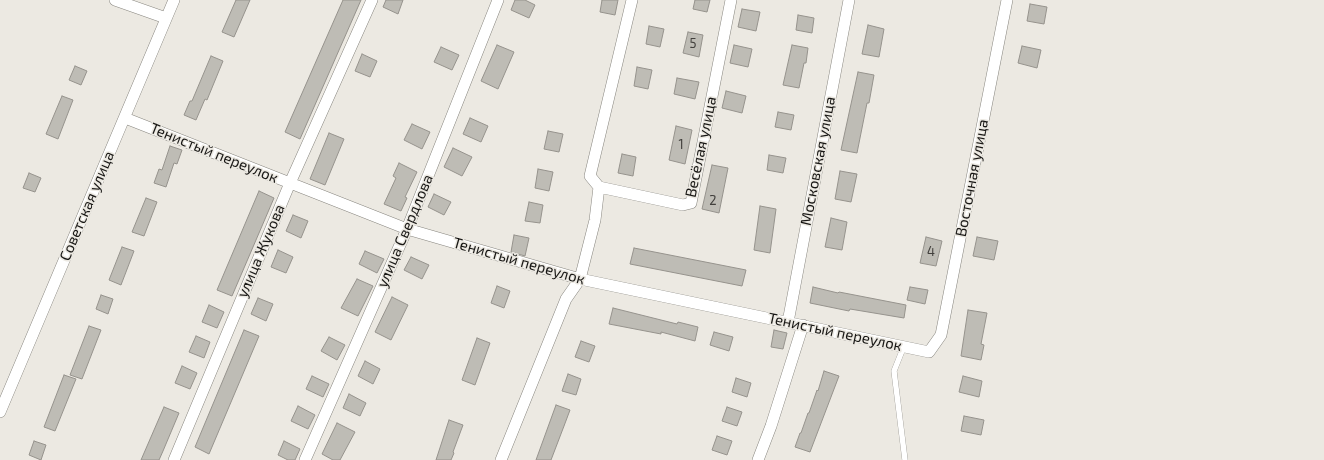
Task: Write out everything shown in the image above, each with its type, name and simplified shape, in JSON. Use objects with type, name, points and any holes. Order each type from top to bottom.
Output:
[{"type":"street","points":[[115,0],[166,18]]},
{"type":"street","name":"Советская улица","points":[[0,412],[174,0]]},
{"type":"street","name":"улица Жукова","points":[[174,460],[290,183],[372,0]]},
{"type":"street","name":"улица Свердлова","points":[[305,460],[407,229],[498,0]]},
{"type":"street","points":[[501,460],[566,299],[580,279],[595,220],[599,187],[590,176],[632,0]]},
{"type":"street","name":"Весёлая улица","points":[[599,187],[682,205],[691,203],[730,0]]},
{"type":"street","name":"Московская улица","points":[[788,322],[849,0]]},
{"type":"street","name":"Восточная улица","points":[[928,352],[941,335],[1007,0]]},
{"type":"street","name":"Тенистый переулок","points":[[125,118],[407,229],[580,279],[928,352]]},
{"type":"street","points":[[758,460],[771,426],[803,325]]},
{"type":"lane","points":[[904,346],[894,371],[905,460]]},
{"type":"building","points":[[236,0],[250,0],[234,37],[222,32]]},
{"type":"building","points":[[343,0],[361,0],[300,139],[285,132]]},
{"type":"building","points":[[386,0],[403,0],[398,14],[383,7]]},
{"type":"building","points":[[515,0],[525,0],[535,5],[529,18],[511,10]]},
{"type":"building","points":[[602,0],[618,0],[615,15],[600,12]]},
{"type":"building","points":[[695,0],[710,0],[707,12],[693,9]]},
{"type":"building","points":[[1030,4],[1047,7],[1044,24],[1027,21]]},
{"type":"building","points":[[742,9],[760,12],[756,31],[738,27]]},
{"type":"building","points":[[798,15],[814,18],[812,33],[796,30]]},
{"type":"building","points":[[868,25],[884,29],[879,57],[862,54]]},
{"type":"building","points":[[649,26],[664,29],[660,47],[646,44]]},
{"type":"building","points":[[688,32],[703,35],[699,57],[683,53]]},
{"type":"building","points":[[497,45],[514,52],[498,89],[481,81]]},
{"type":"building","points":[[734,45],[752,49],[748,67],[730,63]]},
{"type":"building","points":[[792,45],[808,48],[806,63],[804,63],[799,88],[783,85]]},
{"type":"building","points":[[1022,46],[1041,50],[1037,68],[1018,63]]},
{"type":"building","points":[[441,47],[459,55],[452,70],[434,62]]},
{"type":"building","points":[[362,54],[377,61],[370,77],[355,71]]},
{"type":"building","points":[[211,56],[223,61],[207,100],[205,99],[196,120],[184,115],[190,101],[192,101]]},
{"type":"building","points":[[75,66],[87,71],[81,85],[69,80]]},
{"type":"building","points":[[637,67],[652,70],[648,89],[634,86]]},
{"type":"building","points":[[858,72],[874,75],[857,153],[841,150]]},
{"type":"building","points":[[677,78],[699,82],[695,99],[674,94]]},
{"type":"building","points":[[726,91],[746,96],[742,113],[722,108]]},
{"type":"building","points":[[62,96],[73,100],[58,139],[46,134]]},
{"type":"building","points":[[778,112],[794,115],[791,130],[775,127]]},
{"type":"building","points":[[470,118],[488,126],[481,142],[463,134]]},
{"type":"building","points":[[412,124],[430,132],[422,149],[404,140]]},
{"type":"building","points":[[676,126],[692,130],[685,164],[669,160]]},
{"type":"building","points":[[548,131],[563,134],[559,152],[544,149]]},
{"type":"building","points":[[329,133],[344,139],[325,185],[310,179]]},
{"type":"building","points":[[170,146],[182,150],[177,164],[174,163],[166,187],[154,183],[159,169],[162,170]]},
{"type":"building","points":[[453,148],[472,157],[462,176],[444,167]]},
{"type":"building","points":[[622,154],[636,157],[633,176],[618,173]]},
{"type":"building","points":[[769,155],[786,158],[783,173],[767,170]]},
{"type":"building","points":[[399,163],[417,172],[405,197],[407,198],[401,211],[384,204],[396,178],[393,176]]},
{"type":"building","points":[[712,165],[728,168],[719,213],[702,209]]},
{"type":"building","points":[[538,169],[553,172],[549,191],[535,188]]},
{"type":"building","points":[[840,171],[857,174],[851,202],[835,199]]},
{"type":"building","points":[[29,173],[41,178],[35,192],[23,188]]},
{"type":"building","points":[[259,191],[274,198],[232,296],[217,290]]},
{"type":"building","points":[[434,194],[451,202],[444,215],[428,207]]},
{"type":"building","points":[[146,198],[157,202],[144,236],[132,232]]},
{"type":"building","points":[[529,202],[543,205],[540,223],[525,221]]},
{"type":"building","points":[[760,206],[776,209],[770,253],[754,250]]},
{"type":"building","points":[[293,215],[308,221],[301,238],[286,231]]},
{"type":"building","points":[[831,218],[847,222],[842,250],[825,247]]},
{"type":"building","points":[[514,235],[529,238],[525,256],[511,252]]},
{"type":"building","points":[[926,237],[942,241],[936,266],[920,263]]},
{"type":"building","points":[[977,237],[998,241],[994,260],[973,256]]},
{"type":"building","points":[[122,247],[134,251],[121,285],[109,280]]},
{"type":"building","points":[[634,248],[746,270],[742,286],[630,264]]},
{"type":"building","points":[[278,250],[293,257],[286,273],[271,267]]},
{"type":"building","points":[[365,251],[384,259],[377,273],[359,264]]},
{"type":"building","points":[[411,257],[429,265],[422,279],[404,270]]},
{"type":"building","points":[[357,279],[373,286],[358,316],[341,308]]},
{"type":"building","points":[[497,286],[510,291],[504,308],[491,303]]},
{"type":"building","points":[[813,287],[906,305],[904,318],[850,309],[849,311],[810,303]]},
{"type":"building","points":[[910,287],[928,290],[925,304],[907,300]]},
{"type":"building","points":[[101,295],[113,299],[108,314],[96,309]]},
{"type":"building","points":[[392,297],[408,305],[391,340],[375,332]]},
{"type":"building","points":[[258,298],[273,304],[266,321],[251,314]]},
{"type":"building","points":[[209,305],[224,312],[217,328],[202,322]]},
{"type":"building","points":[[613,308],[677,324],[678,322],[698,327],[695,341],[661,332],[661,334],[609,324]]},
{"type":"building","points":[[968,310],[987,313],[981,344],[984,345],[981,360],[961,356]]},
{"type":"building","points":[[89,326],[101,330],[82,379],[70,375]]},
{"type":"building","points":[[244,330],[259,336],[209,454],[195,447]]},
{"type":"building","points":[[774,330],[787,333],[783,349],[771,347]]},
{"type":"building","points":[[714,332],[733,337],[729,351],[710,345]]},
{"type":"building","points":[[196,336],[210,342],[204,358],[189,352]]},
{"type":"building","points":[[329,337],[345,345],[337,360],[321,351]]},
{"type":"building","points":[[477,338],[490,343],[475,385],[462,380]]},
{"type":"building","points":[[581,341],[595,346],[589,362],[575,357]]},
{"type":"building","points":[[365,361],[380,369],[373,384],[358,376]]},
{"type":"building","points":[[182,366],[197,373],[190,389],[175,383]]},
{"type":"building","points":[[824,371],[839,376],[810,452],[795,447],[817,390],[818,391]]},
{"type":"building","points":[[568,374],[581,379],[576,395],[562,391]]},
{"type":"building","points":[[64,375],[76,379],[55,431],[44,427]]},
{"type":"building","points":[[312,376],[329,384],[323,397],[306,389]]},
{"type":"building","points":[[963,376],[982,381],[979,397],[959,392]]},
{"type":"building","points":[[736,378],[751,383],[747,397],[732,392]]},
{"type":"building","points":[[349,394],[366,403],[360,416],[343,408]]},
{"type":"building","points":[[556,405],[570,410],[551,460],[536,460]]},
{"type":"building","points":[[298,406],[315,415],[308,429],[291,421]]},
{"type":"building","points":[[164,407],[179,413],[163,451],[159,460],[141,460]]},
{"type":"building","points":[[727,407],[742,412],[737,426],[722,421]]},
{"type":"building","points":[[964,416],[984,420],[981,435],[961,431]]},
{"type":"building","points":[[449,420],[463,425],[453,452],[454,453],[451,460],[436,460]]},
{"type":"building","points":[[337,423],[355,432],[340,460],[333,460],[322,454]]},
{"type":"building","points":[[717,436],[732,441],[727,455],[712,450]]},
{"type":"building","points":[[34,441],[46,445],[41,460],[29,455]]},
{"type":"building","points":[[284,441],[300,449],[295,460],[288,460],[278,455]]}]
